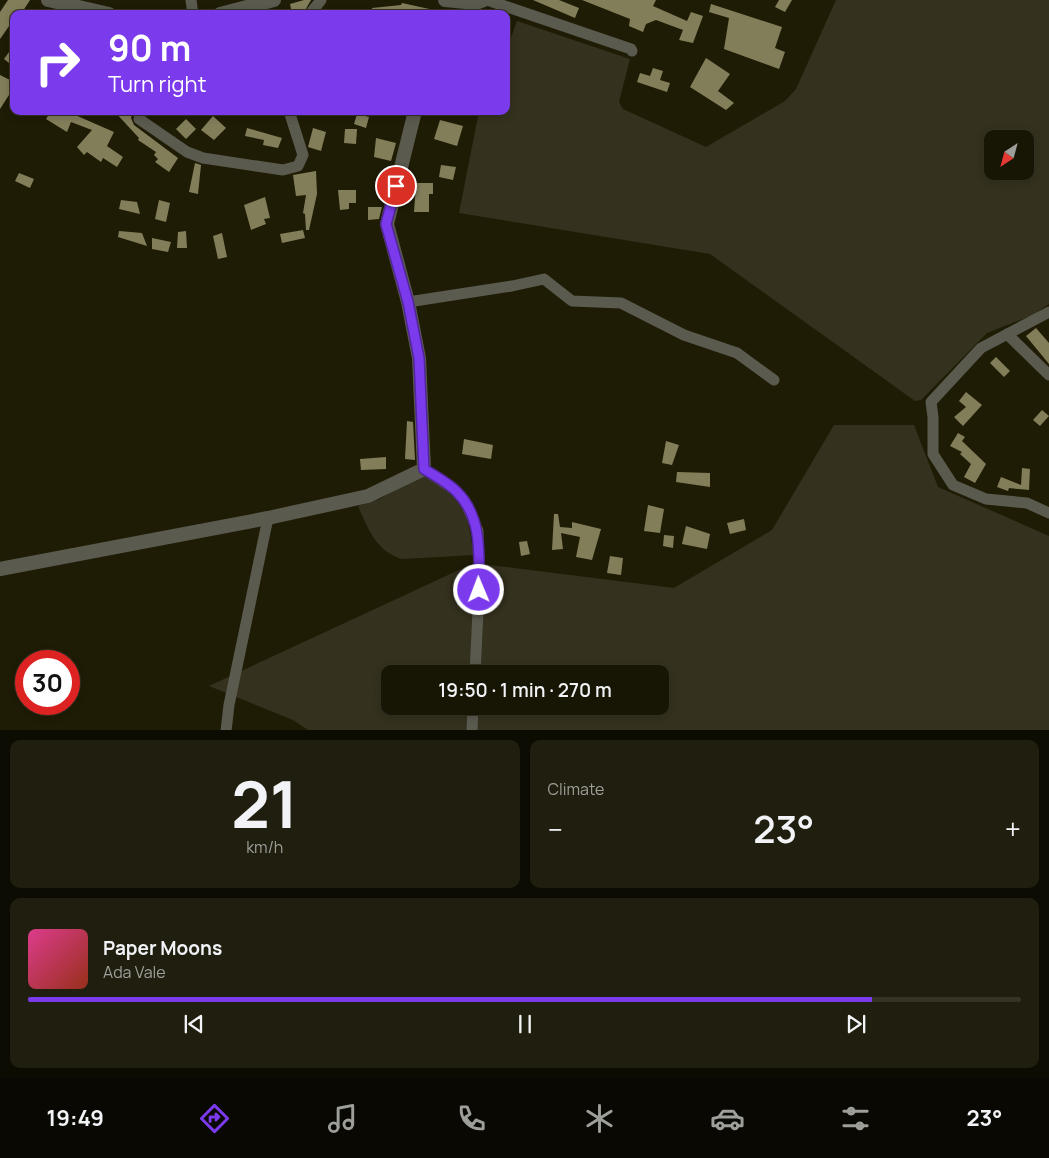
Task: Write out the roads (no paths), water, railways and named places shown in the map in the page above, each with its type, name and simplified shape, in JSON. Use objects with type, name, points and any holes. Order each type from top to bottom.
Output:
[{"type":"street","points":[[48,0],[92,10]]},
{"type":"street","points":[[235,10],[274,0]]},
{"type":"street","points":[[445,0],[466,8],[485,0],[631,48],[632,51]]},
{"type":"street","points":[[139,115],[138,119],[187,152],[203,158],[282,170],[298,166],[303,155],[290,115]]},
{"type":"street","points":[[414,115],[386,224],[408,302],[419,358],[424,469]]},
{"type":"street","points":[[408,302],[512,286],[544,279],[572,301],[621,303],[684,335],[737,353],[774,380]]},
{"type":"street","points":[[1049,312],[981,348],[931,402],[933,417],[932,454],[952,485],[986,499],[1027,503],[1049,513]]},
{"type":"street","points":[[1007,334],[1049,375]]},
{"type":"street","points":[[0,569],[268,518],[368,496],[424,469]]},
{"type":"street","points":[[424,469],[455,490],[465,501],[478,531],[479,590],[475,665]]},
{"type":"street","points":[[226,730],[229,705],[268,518]]},
{"type":"street","points":[[472,730],[473,715]]}]
